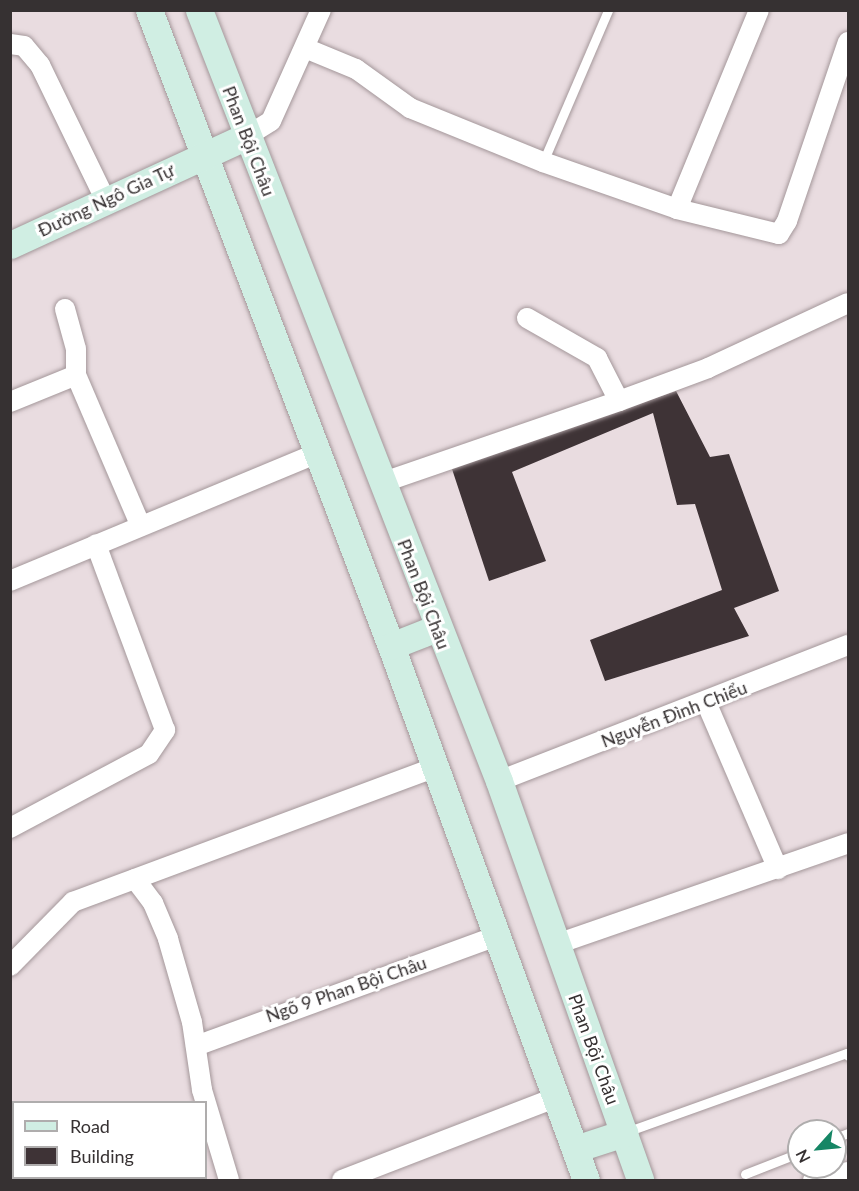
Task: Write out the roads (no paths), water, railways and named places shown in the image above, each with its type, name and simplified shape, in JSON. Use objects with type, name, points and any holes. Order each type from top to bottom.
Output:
[{"type":"main road","points":[[148,10],[202,157],[391,646],[586,1180]]},
{"type":"main road","name":"Phan Bội Châu","points":[[199,10],[436,628],[499,781],[640,1180]]},
{"type":"main road","name":"Đường Ngô Gia Tự","points":[[10,245],[105,199],[247,136]]},
{"type":"main road","points":[[391,646],[436,628]]},
{"type":"main road","points":[[575,1149],[624,1133]]},
{"type":"street","points":[[247,136],[271,121],[321,10]]},
{"type":"street","points":[[677,209],[759,10]]},
{"type":"street","points":[[305,48],[356,69],[410,108],[543,162],[677,209],[779,234],[787,221],[849,42]]},
{"type":"street","points":[[10,44],[24,46],[40,65],[105,199]]},
{"type":"street","points":[[381,483],[708,368],[849,303]]},
{"type":"street","points":[[65,309],[76,349],[76,375],[141,524]]},
{"type":"street","points":[[527,318],[597,358],[619,401]]},
{"type":"street","points":[[10,402],[76,375]]},
{"type":"street","points":[[10,581],[141,524],[317,453]]},
{"type":"street","points":[[10,828],[149,754],[165,730],[96,544]]},
{"type":"street","name":"Nguyễn Đình Chiểu","points":[[499,781],[849,645]]},
{"type":"street","points":[[706,702],[778,869]]},
{"type":"street","points":[[10,966],[73,902],[436,767]]},
{"type":"street","points":[[557,944],[849,843]]},
{"type":"street","points":[[135,879],[153,903],[168,939],[196,1046],[205,1101]]},
{"type":"street","name":"Ngõ 9 Phan Bội Châu","points":[[196,1046],[240,1026],[497,936]]},
{"type":"street","points":[[342,1180],[557,1097]]},
{"type":"street","points":[[207,1107],[229,1180]]},
{"type":"street","points":[[813,1180],[849,1172]]},
{"type":"lane","points":[[543,162],[608,10]]},
{"type":"lane","points":[[624,1133],[849,1056]]},
{"type":"lane","points":[[745,1174],[787,1158]]}]
